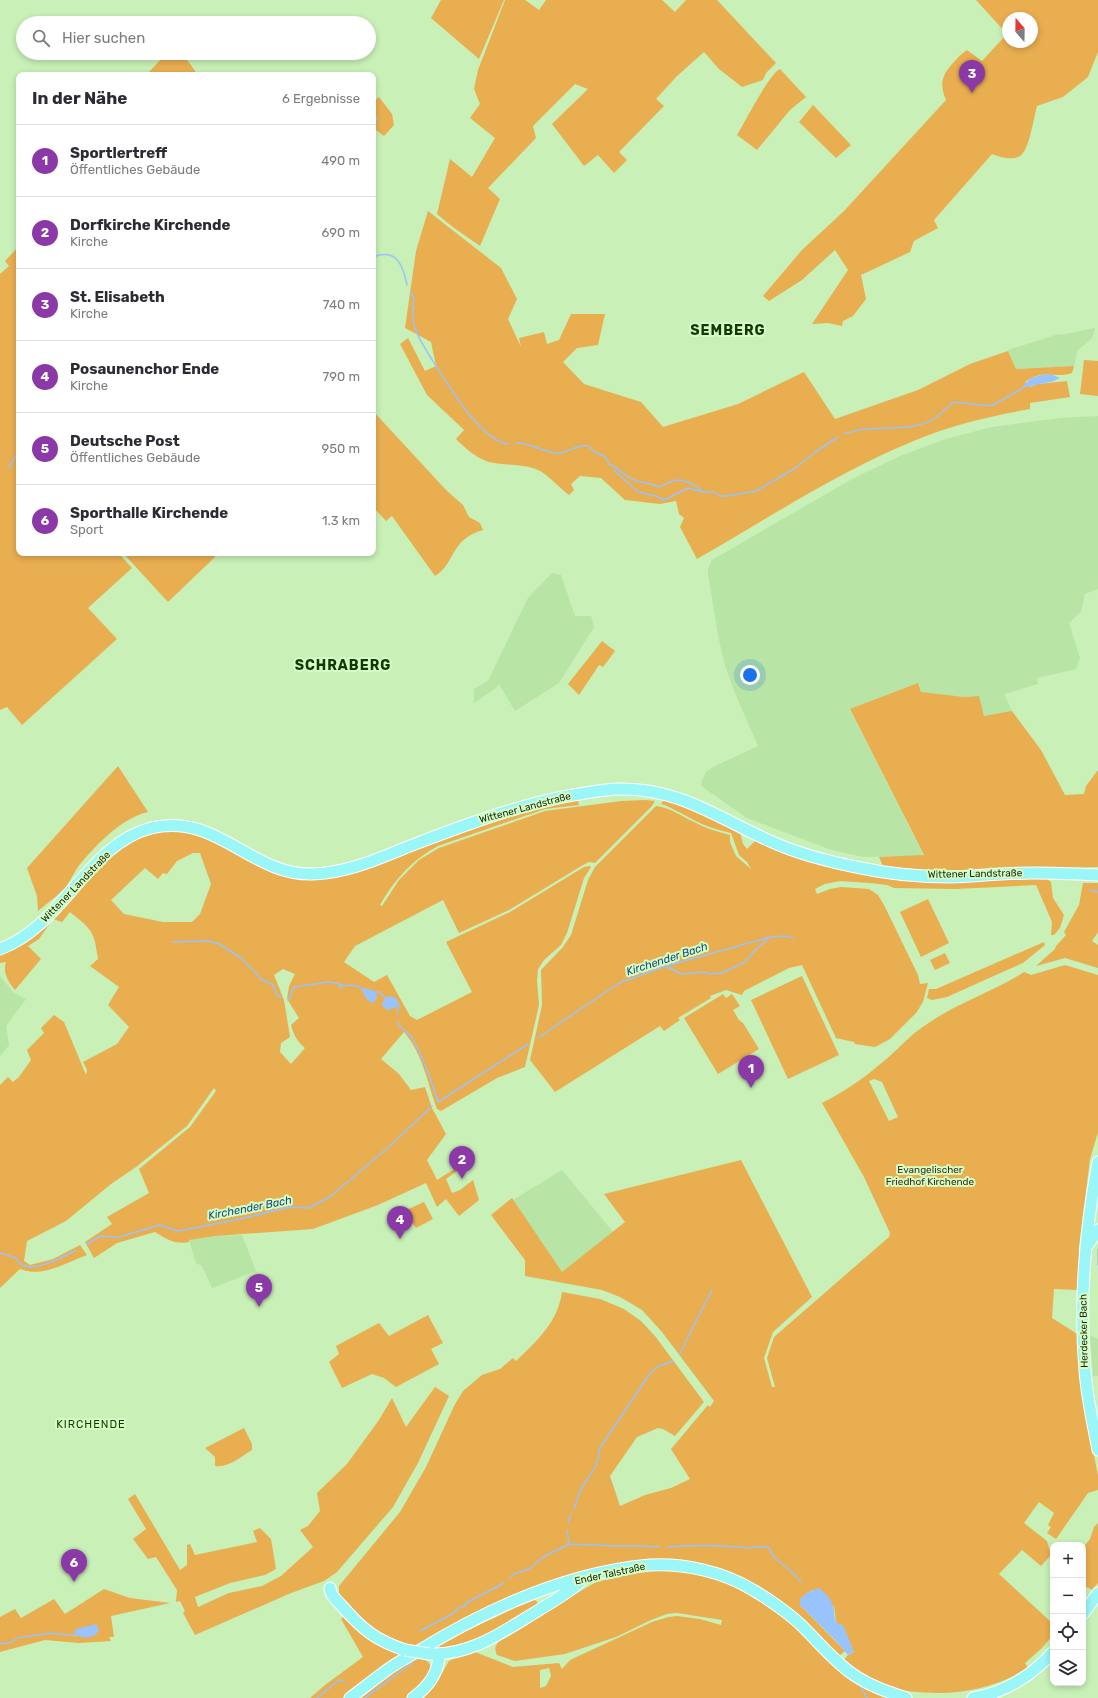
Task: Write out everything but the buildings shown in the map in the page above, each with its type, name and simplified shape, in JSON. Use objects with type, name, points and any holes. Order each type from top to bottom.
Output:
[{"type":"main road","name":"Wittener Landstraße","points":[[0,949],[21,939],[39,926],[93,868],[118,845],[138,833],[153,828],[174,826],[205,831],[260,861],[278,869],[296,874],[322,874],[350,869],[457,828],[504,812],[560,797],[619,789],[657,792],[678,797],[787,848],[863,868],[930,876],[1034,873],[1098,876]]},
{"type":"main road","name":"Herdecker Bach","points":[[1098,1162],[1094,1211],[1085,1248],[1083,1280],[1085,1370],[1098,1450]]},
{"type":"main road","points":[[1085,1248],[1098,1230]]},
{"type":"main road","name":"Ender Talstraße","points":[[350,1698],[384,1672],[464,1624],[514,1602],[585,1578],[651,1565],[702,1569],[753,1589],[798,1622],[840,1665],[856,1677],[885,1691],[906,1698]]},
{"type":"main road","points":[[333,1588],[332,1596],[369,1634],[392,1646],[405,1650],[434,1654],[461,1651],[493,1638],[569,1591],[585,1578]]},
{"type":"main road","points":[[1086,1610],[1098,1593]]},
{"type":"main road","points":[[413,1698],[434,1676],[439,1664],[434,1654]]},
{"type":"main road","points":[[974,1698],[995,1693],[1010,1686],[1031,1672],[1050,1655]]},
{"type":"shaded area","points":[[1095,328],[1092,338],[1078,350],[1074,366],[1016,369],[1008,350],[1059,334],[1061,335]]},
{"type":"shaded area","points":[[1098,416],[1098,589],[1085,594],[1081,612],[1069,623],[1080,658],[1076,669],[1037,678],[1038,684],[1004,694],[1012,711],[984,717],[979,696],[965,697],[921,692],[850,710],[924,856],[863,857],[829,849],[747,818],[701,786],[706,772],[713,767],[758,746],[734,691],[724,662],[708,574],[708,569],[712,560],[852,479],[900,456],[946,439],[992,427],[1060,418]]},
{"type":"shaded area","points":[[552,573],[561,575],[575,616],[591,616],[594,627],[559,683],[515,711],[499,684],[496,688],[474,703],[474,689],[488,681],[528,598]]},
{"type":"shaded area","points":[[0,976],[13,992],[26,999],[6,1026],[9,1045],[0,1056]]},
{"type":"shaded area","points":[[562,1170],[613,1232],[562,1272],[513,1200]]},
{"type":"shaded area","points":[[242,1235],[256,1271],[212,1288],[202,1266],[196,1263],[189,1240],[215,1236]]},
{"type":"shaded area","points":[[1090,1335],[1098,1339],[1098,1376],[1093,1376]]},
{"type":"green space","points":[[441,0],[504,0],[479,59],[431,18]]},
{"type":"green space","points":[[505,0],[525,0],[539,10],[546,0],[662,0],[675,12],[686,0],[717,0],[776,63],[766,73],[763,80],[742,87],[719,69],[704,52],[677,76],[656,99],[664,106],[619,152],[627,160],[614,173],[598,155],[584,166],[552,124],[588,89],[575,84],[533,126],[536,138],[488,188],[500,199],[480,246],[437,214],[450,159],[472,177],[495,138],[470,118],[480,104],[474,89],[478,70]]},
{"type":"green space","points":[[976,0],[1098,0],[1098,52],[1088,77],[1063,97],[1037,106],[1029,141],[1023,153],[1020,156],[1013,158],[992,154],[934,220],[938,228],[914,241],[910,252],[861,275],[866,299],[853,316],[843,321],[842,326],[828,323],[812,324],[848,270],[835,250],[802,280],[769,301],[763,296],[802,250],[844,211],[946,100],[942,84],[946,72],[956,59],[967,50],[982,61],[1002,39],[1002,48],[1038,48],[1038,12],[1002,12],[1002,29]]},
{"type":"green space","points":[[160,60],[187,60],[196,72],[149,72]]},
{"type":"green space","points":[[780,69],[806,97],[790,110],[757,150],[737,135],[764,89],[775,73]]},
{"type":"green space","points":[[379,97],[392,114],[394,125],[384,136],[376,130],[376,100]]},
{"type":"green space","points":[[813,105],[851,145],[836,158],[799,122]]},
{"type":"green space","points":[[428,211],[501,268],[517,299],[508,319],[521,347],[519,338],[544,332],[547,344],[559,340],[571,314],[605,314],[598,345],[577,348],[563,362],[584,384],[641,402],[663,427],[738,404],[804,372],[835,419],[918,390],[970,364],[1008,351],[1016,369],[1074,366],[1072,373],[1066,375],[1038,376],[1025,382],[1029,384],[1030,387],[1038,384],[1067,381],[1070,397],[1030,403],[1030,409],[958,425],[887,452],[832,480],[697,559],[680,527],[684,518],[679,514],[676,501],[660,504],[625,500],[601,478],[580,476],[571,484],[574,490],[569,495],[538,470],[526,466],[489,462],[471,452],[456,439],[464,430],[427,395],[400,344],[408,338],[425,371],[436,366],[431,342],[405,328],[416,251]]},
{"type":"green space","points":[[16,249],[16,556],[121,556],[132,568],[88,608],[117,639],[22,725],[7,707],[0,710],[0,274],[9,266],[5,261]]},
{"type":"green space","points":[[1084,360],[1098,361],[1098,396],[1080,394]]},
{"type":"green space","points":[[376,414],[446,490],[463,505],[469,517],[480,523],[483,530],[472,534],[465,539],[454,552],[447,565],[435,576],[392,516],[386,521],[376,510]]},
{"type":"green space","points":[[126,556],[214,556],[215,557],[168,602]]},
{"type":"green space","points":[[602,641],[615,651],[603,667],[599,665],[579,695],[568,684]]},
{"type":"green space","points":[[918,683],[921,692],[965,697],[979,696],[984,716],[1012,711],[1041,750],[1065,795],[1084,794],[1086,786],[1098,770],[1098,867],[942,871],[883,866],[879,857],[924,855],[850,709]]},
{"type":"green space","points":[[118,766],[148,812],[138,815],[111,832],[88,855],[64,889],[38,911],[37,896],[27,868]]},
{"type":"green space","points":[[577,797],[579,805],[545,809],[438,846],[420,857],[405,871],[391,887],[380,905],[382,906],[399,880],[419,860],[439,848],[545,811],[621,801],[655,801],[652,806],[595,863],[589,862],[583,865],[509,910],[459,933],[443,900],[355,946],[344,962],[374,982],[387,975],[410,1016],[417,1020],[472,992],[446,942],[510,912],[584,867],[591,867],[584,878],[567,933],[561,945],[544,960],[538,969],[537,980],[539,1005],[525,1067],[497,1078],[441,1111],[437,1109],[416,1050],[404,1032],[381,1059],[399,1074],[411,1090],[425,1087],[432,1108],[446,1134],[427,1160],[437,1180],[464,1163],[465,1165],[446,1179],[452,1193],[460,1190],[473,1180],[479,1200],[459,1216],[446,1199],[437,1207],[426,1183],[378,1205],[313,1229],[215,1236],[189,1240],[189,1242],[184,1243],[171,1241],[155,1232],[117,1243],[94,1258],[85,1242],[112,1224],[107,1217],[149,1193],[139,1169],[190,1127],[216,1091],[214,1088],[187,1126],[136,1167],[111,1184],[66,1221],[27,1241],[24,1261],[30,1265],[53,1259],[80,1245],[87,1255],[46,1271],[37,1272],[20,1269],[0,1288],[0,1085],[8,1077],[13,1082],[19,1077],[31,1060],[27,1050],[44,1033],[41,1028],[54,1015],[64,1022],[86,1075],[87,1070],[83,1062],[117,1044],[129,1027],[108,1005],[119,987],[90,966],[98,959],[95,942],[91,931],[70,912],[62,922],[53,919],[39,939],[28,946],[41,959],[15,990],[8,981],[5,970],[6,962],[0,963],[0,953],[111,855],[121,847],[142,836],[177,830],[202,835],[275,873],[290,877],[318,877],[505,815]],"holes":[[[193,853],[200,853],[211,884],[200,914],[192,922],[163,922],[124,914],[111,900],[145,868],[158,879],[163,873],[167,874],[177,861]],[[283,969],[295,974],[289,986],[287,999],[299,1018],[291,1025],[293,1032],[298,1041],[305,1048],[291,1064],[280,1052],[281,1043],[290,1037],[284,1000],[274,975]]]},
{"type":"green space","points":[[665,798],[690,806],[740,832],[743,844],[747,849],[756,840],[801,859],[863,874],[991,880],[1046,878],[1051,882],[1053,898],[1064,915],[1060,928],[1054,935],[1051,935],[1052,922],[1036,885],[955,889],[894,888],[887,885],[840,881],[825,884],[815,889],[817,894],[841,887],[869,889],[878,895],[918,975],[920,984],[928,983],[923,1002],[916,1013],[890,1039],[875,1047],[855,1044],[854,1042],[836,1038],[802,965],[789,968],[744,991],[742,995],[726,990],[710,996],[711,998],[678,1018],[680,1020],[664,1031],[660,1026],[555,1092],[530,1060],[542,1005],[541,970],[563,947],[571,935],[588,880],[595,867],[656,806],[671,810],[707,828],[730,835],[730,842],[736,856],[751,869],[747,862],[739,855],[731,833],[701,824],[661,804]]},
{"type":"green space","points":[[1083,883],[1098,883],[1098,932],[1092,941],[1098,945],[1098,968],[1065,958],[1036,966],[1055,949],[1066,935],[1064,932],[1079,905]]},
{"type":"green space","points":[[928,899],[949,943],[921,957],[900,912]]},
{"type":"green space","points":[[1044,942],[1045,945],[1023,963],[947,997],[932,1000],[927,998],[929,989],[936,989]]},
{"type":"green space","points":[[945,953],[950,963],[935,970],[930,960]]},
{"type":"green space","name":"Evangelischer Friedhof Kirchende","points":[[1065,965],[1098,975],[1098,1132],[1090,1159],[1079,1247],[1078,1290],[1054,1289],[1052,1318],[1079,1335],[1085,1408],[1098,1476],[1098,1490],[1088,1493],[1056,1539],[1047,1533],[1051,1527],[1048,1525],[1054,1513],[1039,1502],[1024,1523],[1047,1541],[1050,1556],[1041,1566],[1022,1550],[999,1574],[1050,1621],[1050,1639],[1025,1663],[1028,1668],[994,1684],[959,1692],[922,1692],[885,1687],[869,1679],[843,1661],[848,1655],[854,1652],[836,1621],[834,1607],[812,1590],[800,1599],[800,1605],[845,1651],[838,1657],[801,1621],[702,1565],[605,1568],[416,1647],[407,1646],[374,1632],[344,1602],[339,1593],[339,1586],[400,1512],[426,1467],[455,1404],[463,1391],[482,1375],[500,1369],[513,1358],[516,1361],[539,1338],[556,1313],[562,1292],[600,1299],[624,1309],[641,1321],[655,1336],[704,1402],[675,1436],[663,1429],[658,1428],[637,1437],[610,1476],[620,1506],[645,1495],[671,1488],[690,1479],[671,1449],[708,1405],[710,1407],[714,1401],[662,1332],[642,1310],[620,1297],[602,1290],[525,1276],[525,1260],[491,1215],[512,1198],[562,1272],[625,1222],[604,1194],[741,1160],[812,1297],[773,1332],[764,1358],[772,1387],[775,1387],[767,1358],[774,1337],[889,1237],[890,1233],[864,1177],[822,1103],[850,1087],[884,1061],[922,1027],[1024,972],[1031,975]],"holes":[[[874,1079],[882,1082],[898,1117],[889,1121],[869,1081]]]},
{"type":"green space","points":[[802,976],[839,1055],[788,1079],[751,1000]]},
{"type":"green space","points":[[723,994],[726,998],[732,994],[740,1006],[733,1010],[759,1049],[718,1074],[684,1018]]},
{"type":"green space","points":[[424,1202],[433,1219],[416,1228],[404,1211]]},
{"type":"green space","points":[[428,1315],[443,1343],[431,1349],[439,1364],[396,1387],[384,1378],[372,1374],[342,1388],[329,1362],[339,1354],[336,1346],[379,1323],[389,1336]]},
{"type":"green space","points":[[435,1387],[449,1396],[418,1463],[393,1507],[337,1572],[324,1581],[291,1593],[195,1635],[183,1613],[185,1611],[180,1601],[176,1602],[177,1590],[156,1557],[148,1559],[133,1539],[146,1529],[128,1499],[135,1494],[180,1570],[187,1565],[187,1545],[190,1544],[195,1555],[257,1542],[253,1531],[260,1528],[271,1539],[276,1569],[265,1575],[230,1583],[195,1597],[198,1607],[229,1593],[262,1586],[281,1576],[313,1547],[300,1530],[308,1526],[320,1511],[317,1493],[347,1464],[379,1420],[392,1398],[406,1427]]},
{"type":"green space","points":[[244,1428],[252,1444],[252,1450],[230,1464],[215,1466],[215,1457],[205,1448]]},
{"type":"green space","points":[[1098,1523],[1098,1583],[1092,1590],[1087,1587],[1086,1588],[1086,1544],[1090,1539],[1094,1527]]},
{"type":"green space","points":[[651,1570],[677,1571],[702,1575],[739,1586],[756,1595],[785,1617],[812,1639],[855,1679],[872,1690],[891,1698],[420,1698],[438,1680],[449,1661],[475,1652],[513,1667],[559,1663],[562,1669],[570,1660],[652,1622],[668,1617],[677,1616],[700,1619],[721,1625],[722,1620],[677,1613],[667,1614],[616,1637],[565,1654],[515,1661],[497,1655],[495,1647],[500,1639],[596,1582]],"holes":[[[549,1668],[551,1676],[546,1686],[540,1688],[540,1670]]]},
{"type":"green space","points":[[104,1589],[130,1598],[170,1603],[111,1616],[114,1637],[109,1637],[111,1641],[79,1643],[45,1640],[0,1652],[0,1617],[15,1609],[21,1618],[54,1599],[65,1614]]},
{"type":"green space","points":[[535,1600],[539,1604],[488,1635],[457,1648],[444,1650],[434,1649],[445,1641]]},
{"type":"green space","points":[[344,1617],[369,1640],[401,1654],[342,1698],[310,1698],[363,1657],[341,1619]]},
{"type":"green space","points":[[413,1658],[427,1661],[430,1666],[430,1671],[424,1682],[408,1698],[356,1698]]},
{"type":"water","points":[[1051,374],[1060,378],[1054,381],[1022,388],[1031,379],[1038,376]]},
{"type":"water","points":[[360,987],[375,991],[377,996],[375,1002],[372,1002],[366,998]]},
{"type":"water","points":[[390,996],[396,998],[399,1004],[397,1007],[388,1010],[383,1007],[382,1004],[385,998]]},
{"type":"water","points":[[819,1588],[831,1601],[836,1622],[843,1625],[854,1652],[848,1655],[800,1605],[800,1599],[808,1592]]},
{"type":"water","points":[[96,1624],[99,1630],[94,1636],[87,1638],[74,1633],[76,1629]]},
{"type":"waterway","points":[[376,256],[393,256],[401,265],[407,285]]},
{"type":"waterway","points":[[411,293],[414,298],[413,317],[416,332],[453,393],[475,421],[486,432],[498,441],[509,444]]},
{"type":"waterway","points":[[844,433],[862,429],[901,428],[919,425],[935,418],[954,402],[991,406],[1022,388]]},
{"type":"waterway","points":[[516,443],[527,444],[553,453],[562,453],[580,446],[588,446],[596,453],[605,456],[609,464],[634,480],[659,487],[672,481],[680,480],[695,485],[702,492],[714,492],[720,496],[726,496],[756,491],[794,469],[815,452],[838,437]]},
{"type":"waterway","points":[[9,468],[16,456]]},
{"type":"waterway","points":[[614,470],[638,492],[656,496],[664,500],[688,488],[702,492]]},
{"type":"waterway","name":"Kirchender Bach","points":[[1091,890],[1098,892]]},
{"type":"waterway","name":"Kirchender Bach","points":[[538,1038],[619,983],[666,966],[770,937],[785,936],[793,938]]},
{"type":"waterway","points":[[666,966],[681,974],[703,972],[712,974],[722,973],[745,962],[756,949],[770,937]]},
{"type":"waterway","points":[[173,942],[208,941],[219,944],[241,958],[261,979],[273,985],[277,995],[281,997]]},
{"type":"waterway","points":[[288,1000],[292,990],[295,987],[328,982],[344,986],[350,985],[360,987]]},
{"type":"waterway","points":[[339,985],[341,989]]},
{"type":"waterway","points":[[376,992],[380,992],[385,998]]},
{"type":"waterway","points":[[397,1014],[399,1005]]},
{"type":"waterway","name":"Kirchender Bach","points":[[397,1022],[410,1036],[416,1046],[427,1069],[438,1102],[528,1044]]},
{"type":"waterway","name":"Kirchender Bach","points":[[87,1244],[101,1236],[119,1237],[160,1225],[178,1231],[240,1219],[290,1207],[309,1208],[331,1196],[391,1145],[432,1106]]},
{"type":"waterway","name":"Herdecker Bach","points":[[1098,1249],[1098,1265]]},
{"type":"waterway","name":"Kirchender Bach","points":[[0,1253],[16,1258],[20,1264],[27,1267],[35,1267],[53,1261],[76,1250]]},
{"type":"waterway","points":[[680,1353],[712,1290]]},
{"type":"waterway","points":[[574,1509],[580,1491],[595,1466],[599,1455],[599,1449],[651,1372],[659,1366],[673,1361]]},
{"type":"waterway","points":[[568,1522],[571,1514]]},
{"type":"waterway","points":[[567,1530],[569,1543]]},
{"type":"waterway","points":[[509,1578],[516,1573],[529,1569],[543,1557],[569,1544],[659,1546]]},
{"type":"waterway","points":[[667,1547],[699,1545],[752,1548],[768,1547],[775,1558],[791,1571],[801,1582]]},
{"type":"waterway","points":[[420,1631],[454,1613],[459,1607],[466,1606],[466,1603],[504,1583]]},
{"type":"waterway","points":[[0,1644],[12,1642],[17,1638],[52,1633],[77,1636]]},
{"type":"waterway","points":[[365,1698],[412,1663]]},
{"type":"waterway","points":[[317,1698],[339,1680],[344,1681]]},
{"type":"waterway","points":[[861,1687],[867,1698]]},
{"type":"place","name":"St. Elisabeth","points":[[972,93]]},
{"type":"place","name":"Sportlertreff","points":[[751,1088]]},
{"type":"place","name":"Dorfkirche Kirchende","points":[[462,1179]]},
{"type":"place","name":"Posaunenchor Ende","points":[[400,1239]]},
{"type":"place","name":"Deutsche Post","points":[[259,1307]]},
{"type":"place","name":"Sporthalle Kirchende","points":[[74,1582]]},
{"type":"district","name":"SEMBERG","points":[[728,330]]},
{"type":"district","name":"SCHRABERG","points":[[343,665]]},
{"type":"district","name":"KIRCHENDE","points":[[91,1424]]}]
